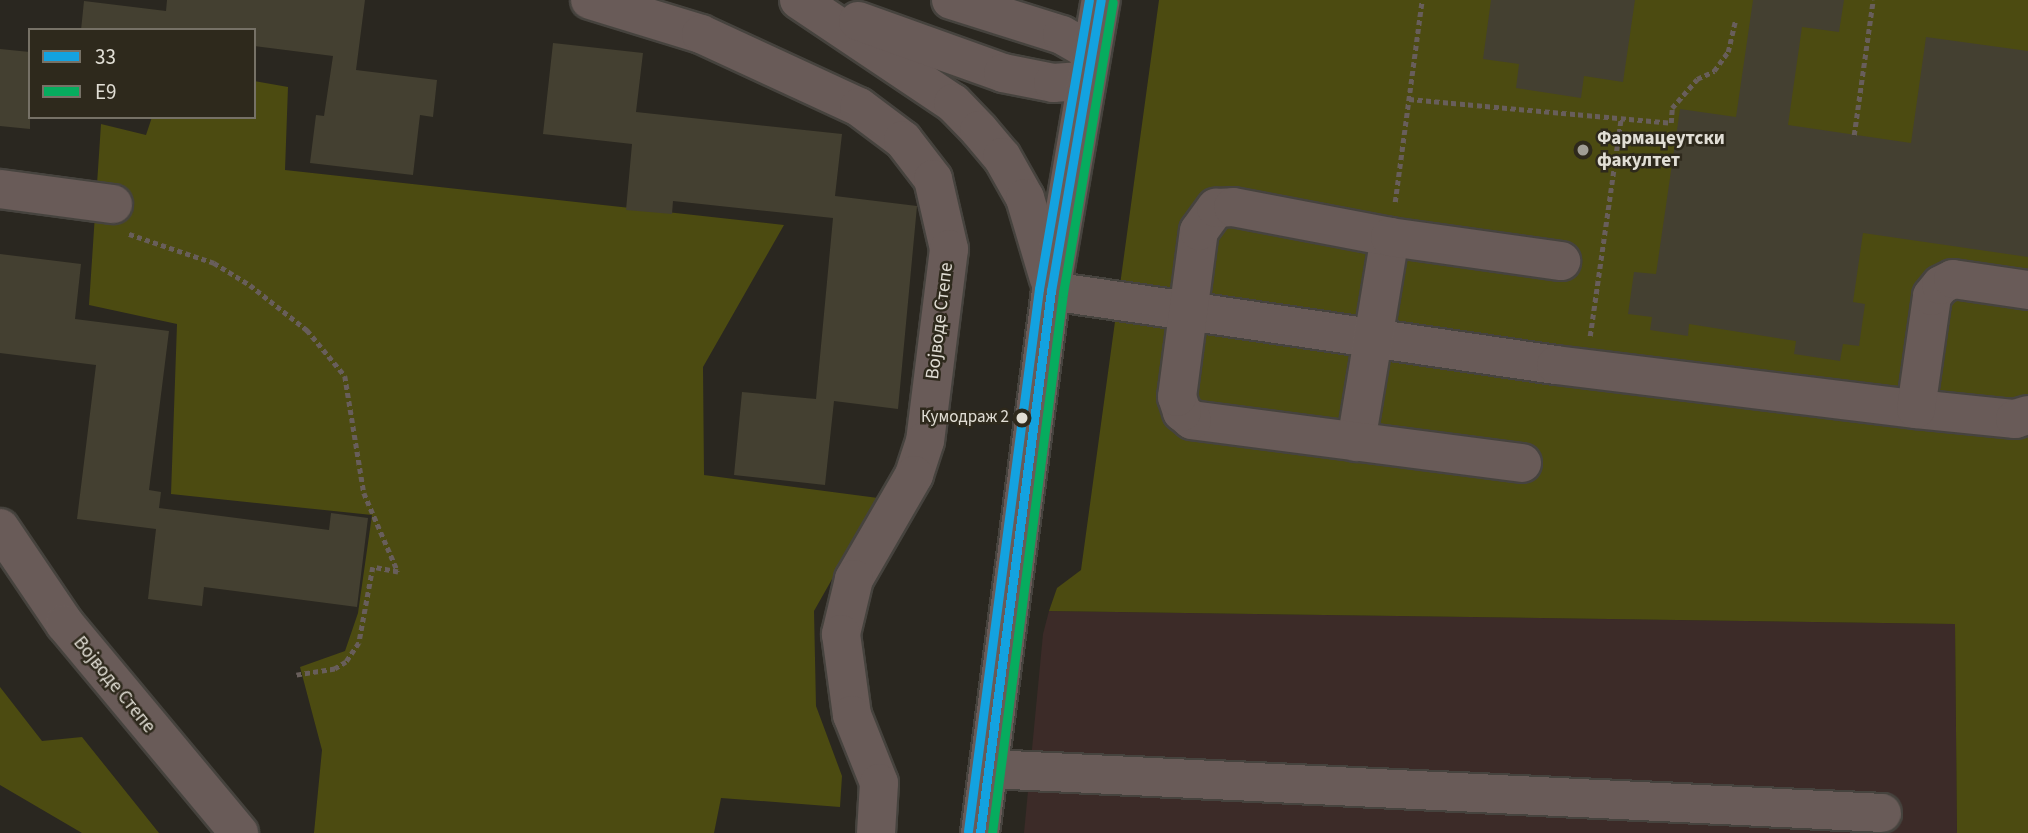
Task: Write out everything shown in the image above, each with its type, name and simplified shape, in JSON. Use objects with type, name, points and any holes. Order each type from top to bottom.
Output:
[{"type":"street","name":"Војводе Степе","points":[[590,0],[701,34],[859,107],[903,140],[933,179],[948,249],[925,441],[909,486],[854,579],[841,635],[852,715],[879,783],[876,833]]},
{"type":"street","points":[[799,0],[1003,73],[1053,83],[1088,66]]},
{"type":"street","points":[[799,0],[953,103],[995,148],[1025,198],[1051,291]]},
{"type":"street","points":[[951,0],[1062,35],[1088,66]]},
{"type":"street","points":[[979,833],[990,769],[1051,291],[1101,0]]},
{"type":"street","points":[[0,189],[113,204]]},
{"type":"street","points":[[1522,464],[1208,424],[1182,412],[1177,397],[1185,310],[1199,231],[1216,208],[1390,237],[1561,261]]},
{"type":"street","points":[[1356,442],[1390,237]]},
{"type":"street","points":[[1916,409],[1932,296],[1941,285],[1953,279],[2028,290]]},
{"type":"street","points":[[1051,291],[1586,369],[1916,409],[2015,419],[2028,415]]},
{"type":"street","name":"Војводе Степе","points":[[0,528],[65,624],[239,833]]},
{"type":"street","points":[[990,769],[1882,813]]},
{"type":"path","points":[[1390,237],[1422,0]]},
{"type":"path","points":[[1854,135],[1873,0]]},
{"type":"path","points":[[1409,99],[1671,123],[1672,108],[1697,79],[1714,71],[1728,52],[1735,21]]},
{"type":"path","points":[[1586,369],[1621,118]]},
{"type":"path","points":[[141,238],[214,263],[250,285],[307,330],[345,376],[364,493],[398,572],[373,567],[359,643],[346,662],[335,669],[296,675]]},
{"type":"shaded area","name":"Фармацеутски факултет","points":[[1159,0],[2028,0],[2028,833],[1957,833],[1955,624],[1049,611],[1057,588],[1081,570]]},
{"type":"shaded area","points":[[256,81],[288,87],[285,170],[784,225],[703,367],[704,475],[878,498],[814,611],[816,706],[842,776],[840,807],[721,798],[714,833],[314,833],[322,750],[300,667],[345,651],[358,613],[372,515],[171,494],[177,324],[89,305],[101,124],[146,135],[151,119],[256,119]]},
{"type":"shaded area","points":[[1049,611],[1955,624],[1957,833],[1024,833],[1043,634]]},
{"type":"shaded area","points":[[0,687],[42,741],[82,737],[159,833],[82,833],[0,785]]},
{"type":"building","points":[[167,0],[365,0],[356,70],[437,80],[433,117],[420,115],[413,175],[310,163],[316,115],[324,116],[333,56],[256,46],[256,28],[81,28],[84,1],[166,11]]},
{"type":"building","points":[[1491,0],[1635,0],[1623,82],[1584,76],[1581,98],[1516,88],[1519,64],[1483,59]]},
{"type":"building","points":[[1753,0],[1844,0],[1839,32],[1802,27],[1788,125],[1911,143],[1926,37],[2028,51],[2028,257],[1863,233],[1853,302],[1865,304],[1859,346],[1843,344],[1840,361],[1794,354],[1796,341],[1689,324],[1688,336],[1650,330],[1652,317],[1628,314],[1634,272],[1656,274],[1680,109],[1736,117]]},
{"type":"building","points":[[553,43],[643,53],[636,112],[842,134],[835,196],[917,206],[898,409],[834,401],[825,485],[734,475],[742,392],[816,399],[833,218],[673,201],[672,214],[626,210],[632,144],[543,134]]},
{"type":"building","points":[[0,49],[28,52],[30,129],[0,126]]},
{"type":"building","points":[[0,254],[81,264],[75,319],[169,331],[149,490],[161,492],[159,508],[329,530],[331,513],[368,518],[357,607],[204,587],[202,606],[148,599],[156,529],[77,519],[96,365],[0,353]]},
{"type":"transit line","points":[[968,831],[1039,289],[1089,0]]},
{"type":"transit line","name":"33","points":[[980,833],[1051,291],[1101,0]]},
{"type":"transit line","name":"E9","points":[[992,833],[1063,293],[1113,2]]},
{"type":"place","name":"Фармацеутски факултет","points":[[1583,150]]},
{"type":"place","name":"Кумодраж 2","points":[[1022,418]]}]
